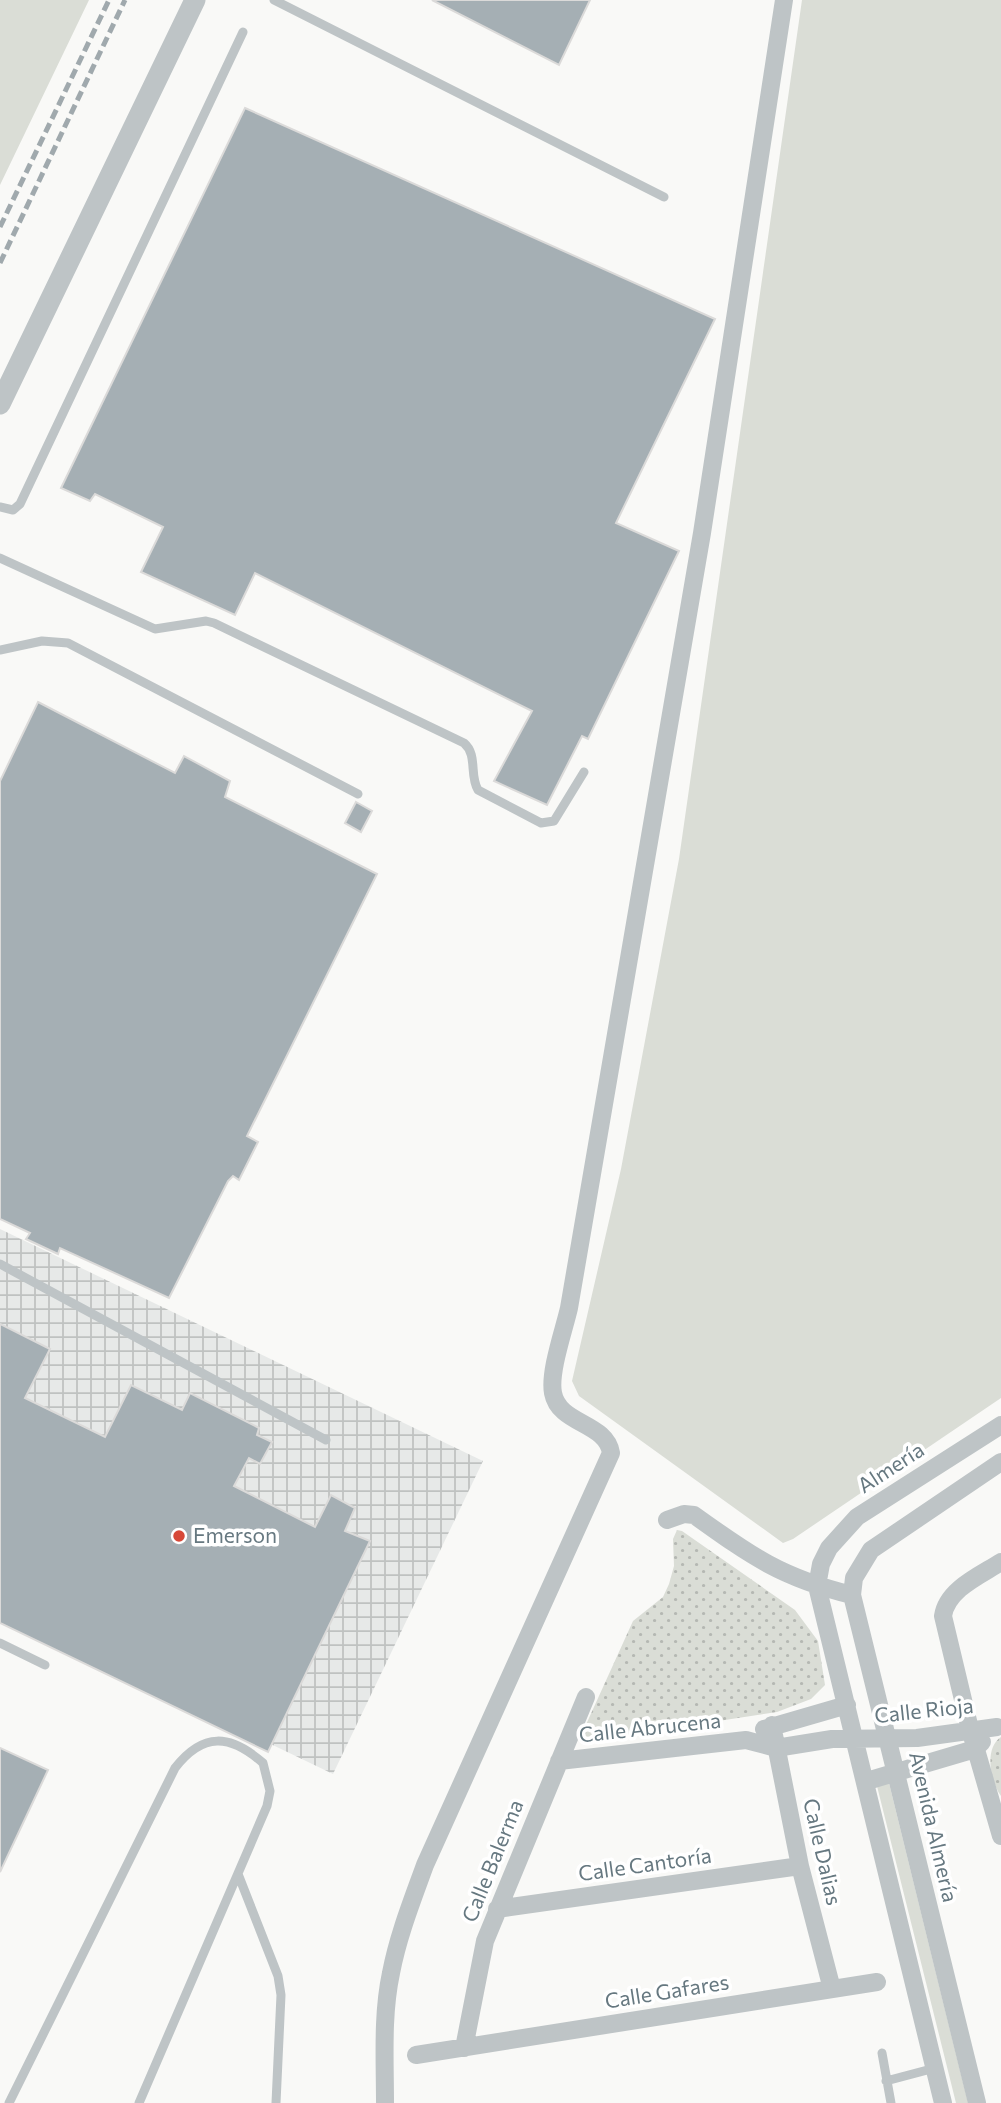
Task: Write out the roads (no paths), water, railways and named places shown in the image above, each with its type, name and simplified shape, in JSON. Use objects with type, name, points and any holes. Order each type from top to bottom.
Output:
[{"type":"street","points":[[0,404],[195,0]]},
{"type":"street","points":[[385,2103],[385,2030],[390,1975],[405,1917],[425,1865],[611,1453],[601,1435],[562,1410],[556,1402],[553,1382],[569,1308],[697,559],[784,0]]},
{"type":"street","name":"Almería","points":[[817,1586],[821,1564],[842,1530],[857,1517],[1001,1424]]},
{"type":"street","name":"Avenida Almería","points":[[977,2103],[852,1595],[854,1578],[861,1562],[883,1539],[1001,1462]]},
{"type":"street","points":[[667,1520],[684,1514],[694,1515],[765,1565],[817,1586],[852,1595]]},
{"type":"street","points":[[1000,1830],[975,1749],[943,1616],[948,1601],[1001,1562]]},
{"type":"street","points":[[817,1586],[867,1781],[943,2103]]},
{"type":"street","name":"Calle Balerma","points":[[464,2048],[485,1941],[496,1909],[586,1697]]},
{"type":"street","name":"Calle Abrucena","points":[[746,1740],[772,1725],[847,1705]]},
{"type":"street","name":"Calle Dalias","points":[[772,1725],[800,1866],[832,1989]]},
{"type":"street","name":"Calle Rioja","points":[[855,1739],[932,1736],[970,1728],[999,1726]]},
{"type":"street","name":"Calle Rioja","points":[[867,1781],[975,1749],[999,1726]]},
{"type":"street","name":"Calle Abrucena","points":[[559,1761],[746,1740],[776,1748],[813,1741],[855,1739]]},
{"type":"street","name":"Calle Cantoría","points":[[496,1909],[800,1866]]},
{"type":"street","name":"Calle Gafares","points":[[416,2055],[877,1982]]},
{"type":"lane","points":[[274,0],[664,197]]},
{"type":"lane","points":[[0,507],[13,510],[20,504],[243,32]]},
{"type":"lane","points":[[0,558],[155,629],[206,621],[214,623],[464,743],[472,752],[473,781],[478,790],[541,823],[554,821],[584,772]]},
{"type":"lane","points":[[0,650],[42,641],[68,643],[358,794]]},
{"type":"lane","points":[[0,1264],[326,1440]]},
{"type":"lane","points":[[0,1643],[46,1665]]},
{"type":"lane","points":[[9,2103],[175,1768],[185,1755],[200,1745],[217,1740],[233,1742],[263,1763],[268,1775],[267,1806],[139,2103]]},
{"type":"lane","points":[[238,1874],[278,1976],[281,1996],[276,2103]]},
{"type":"lane","points":[[882,2053],[891,2103]]},
{"type":"lane","points":[[886,2081],[935,2068]]},
{"type":"railway","points":[[0,227],[109,0]]},
{"type":"railway","points":[[0,263],[125,0]]},
{"type":"place","name":"Emerson","points":[[179,1536]]}]
